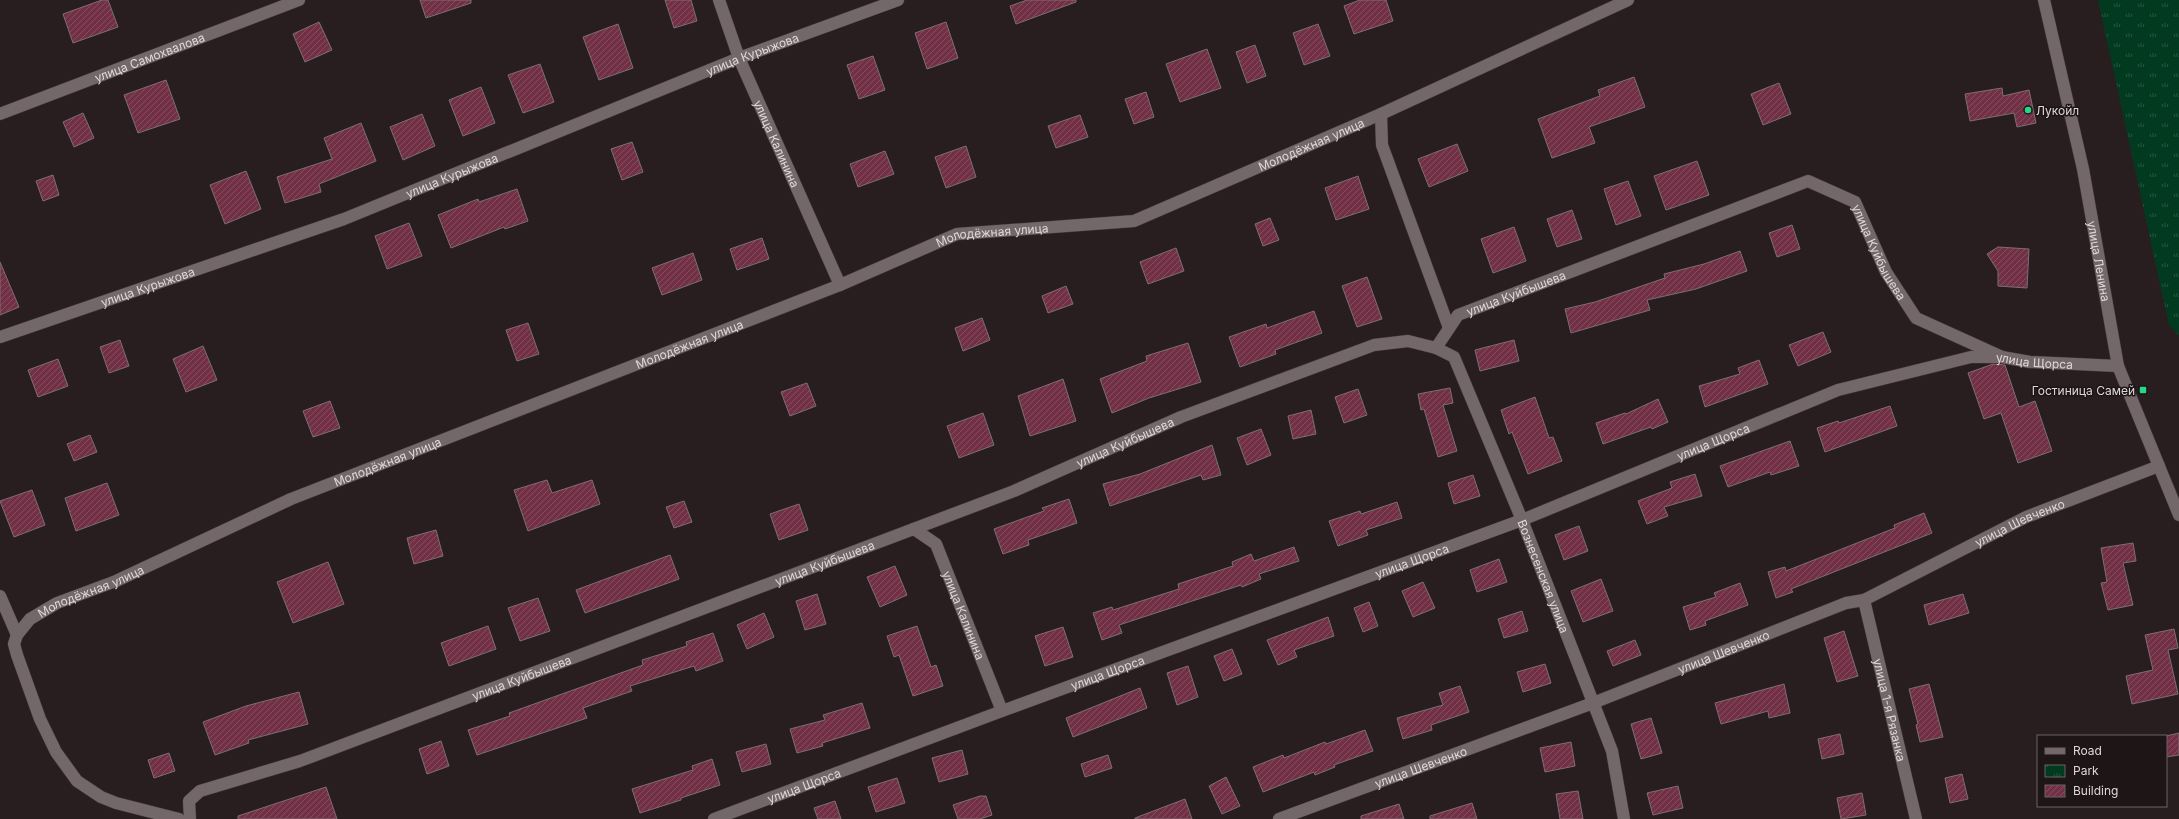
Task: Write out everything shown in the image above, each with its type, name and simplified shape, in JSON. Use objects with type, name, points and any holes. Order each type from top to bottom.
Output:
[{"type":"street","name":"улица Самохвалова","points":[[0,114],[299,0]]},
{"type":"street","name":"улица Калинина","points":[[719,0],[739,58],[840,285]]},
{"type":"street","name":"улица Курыжова","points":[[0,337],[344,219],[739,58],[898,0]]},
{"type":"street","name":"Молодёжная улица","points":[[17,635],[30,619],[56,603],[116,582],[291,499],[840,285],[956,234],[1134,221],[1381,114],[1628,0]]},
{"type":"street","name":"улица Ленина","points":[[2044,0],[2083,169],[2118,366],[2179,515]]},
{"type":"street","points":[[1381,114],[1382,145],[1449,328]]},
{"type":"street","name":"улица Куйбышева","points":[[190,819],[189,801],[200,791],[300,761],[1014,491],[1180,417],[1374,345],[1408,341],[1436,348],[1458,315],[1808,181],[1855,202],[1886,272],[1916,318],[2002,357]]},
{"type":"street","name":"Вознесенская улица","points":[[1436,348],[1454,357],[1522,520],[1612,751],[1624,819]]},
{"type":"street","name":"улица Щорса","points":[[714,819],[1002,711],[1522,520],[1838,390],[1971,357],[2002,357],[2030,362],[2118,366]]},
{"type":"street","name":"улица Шевченко","points":[[1279,819],[1593,703],[1846,603],[1864,600],[2026,517],[2159,466]]},
{"type":"street","name":"улица Калинина","points":[[914,528],[936,544],[1002,711]]},
{"type":"street","points":[[0,596],[17,635],[14,644],[17,655],[40,719],[56,752],[77,782],[101,797],[116,803],[179,819]]},
{"type":"street","name":"улица 1-я Рязанка","points":[[1864,600],[1916,819]]},
{"type":"green space","points":[[2098,0],[2179,0],[2179,336],[2169,325]]},
{"type":"building","points":[[102,0],[108,0],[118,27],[73,43],[63,14]]},
{"type":"building","points":[[420,0],[471,0],[471,3],[426,18]]},
{"type":"building","points":[[665,0],[691,0],[697,21],[674,28]]},
{"type":"building","points":[[1027,0],[1076,0],[1076,2],[1016,24],[1010,6]]},
{"type":"building","points":[[1360,0],[1386,0],[1393,21],[1354,34],[1344,6]]},
{"type":"building","points":[[319,22],[332,50],[305,62],[293,34]]},
{"type":"building","points":[[946,22],[958,58],[927,69],[915,33]]},
{"type":"building","points":[[618,24],[633,68],[599,80],[583,37]]},
{"type":"building","points":[[1318,24],[1330,56],[1304,65],[1293,33]]},
{"type":"building","points":[[1255,45],[1266,76],[1247,83],[1236,52]]},
{"type":"building","points":[[1207,49],[1221,88],[1180,102],[1166,64]]},
{"type":"building","points":[[873,56],[885,90],[859,99],[847,65]]},
{"type":"building","points":[[540,64],[554,102],[523,113],[508,75]]},
{"type":"building","points":[[1634,77],[1645,107],[1589,127],[1595,143],[1552,158],[1538,119],[1600,96],[1598,90]]},
{"type":"building","points":[[166,80],[180,119],[138,133],[124,95]]},
{"type":"building","points":[[1779,83],[1791,114],[1763,125],[1751,94]]},
{"type":"building","points":[[481,87],[495,123],[463,136],[449,100]]},
{"type":"building","points":[[2002,88],[2003,96],[2029,90],[2036,123],[2017,127],[2014,113],[1970,121],[1965,94]]},
{"type":"building","points":[[1146,92],[1154,117],[1134,124],[1125,99]]},
{"type":"building","points":[[83,113],[94,138],[74,147],[63,122]]},
{"type":"building","points":[[422,114],[435,146],[403,160],[390,127]]},
{"type":"building","points":[[1080,115],[1088,137],[1056,148],[1048,126]]},
{"type":"building","points":[[361,123],[376,161],[319,184],[321,192],[285,203],[277,177],[332,159],[324,138]]},
{"type":"building","points":[[632,142],[643,172],[622,180],[611,149]]},
{"type":"building","points":[[1457,144],[1468,171],[1429,187],[1418,159]]},
{"type":"building","points":[[966,146],[976,177],[946,188],[935,157]]},
{"type":"building","points":[[885,151],[894,174],[858,187],[850,164]]},
{"type":"building","points":[[1697,161],[1709,195],[1666,210],[1654,176]]},
{"type":"building","points":[[246,171],[261,209],[225,224],[210,185]]},
{"type":"building","points":[[53,175],[59,195],[43,201],[36,181]]},
{"type":"building","points":[[1358,176],[1369,209],[1336,220],[1325,188]]},
{"type":"building","points":[[1628,181],[1641,216],[1616,225],[1604,189]]},
{"type":"building","points":[[517,189],[528,221],[505,229],[504,227],[451,248],[438,215],[478,199],[479,202]]},
{"type":"building","points":[[1572,210],[1582,239],[1557,247],[1547,219]]},
{"type":"building","points":[[1270,218],[1279,240],[1263,246],[1255,224]]},
{"type":"building","points":[[409,223],[422,256],[387,269],[375,236]]},
{"type":"building","points":[[1792,225],[1800,249],[1777,257],[1769,233]]},
{"type":"building","points":[[1514,227],[1526,261],[1493,273],[1481,239]]},
{"type":"building","points":[[762,238],[769,259],[737,270],[730,249]]},
{"type":"building","points":[[1998,247],[2029,249],[2027,288],[1998,286],[1998,271],[1987,254]]},
{"type":"building","points":[[1176,248],[1184,271],[1148,284],[1140,262]]},
{"type":"building","points":[[1740,251],[1747,271],[1696,289],[1647,300],[1650,310],[1571,333],[1565,309],[1595,302],[1665,278],[1664,274],[1704,264]]},
{"type":"building","points":[[693,253],[702,280],[662,295],[652,268]]},
{"type":"building","points":[[0,262],[19,307],[0,315]]},
{"type":"building","points":[[1367,277],[1382,319],[1357,327],[1342,286]]},
{"type":"building","points":[[1066,286],[1073,304],[1048,313],[1042,296]]},
{"type":"building","points":[[1314,311],[1322,333],[1275,350],[1276,354],[1240,367],[1229,337],[1266,324],[1267,328]]},
{"type":"building","points":[[982,318],[990,340],[963,351],[955,328]]},
{"type":"building","points":[[528,323],[539,354],[517,361],[506,330]]},
{"type":"building","points":[[1823,332],[1831,352],[1798,366],[1789,345]]},
{"type":"building","points":[[120,340],[129,366],[109,373],[100,347]]},
{"type":"building","points":[[1514,340],[1519,361],[1480,371],[1475,350]]},
{"type":"building","points":[[1188,343],[1201,382],[1149,398],[1112,413],[1100,379],[1147,361],[1146,356]]},
{"type":"building","points":[[203,346],[217,380],[186,392],[173,359]]},
{"type":"building","points":[[58,359],[68,386],[38,397],[28,370]]},
{"type":"building","points":[[1759,360],[1768,384],[1705,407],[1699,386],[1740,374],[1738,368]]},
{"type":"building","points":[[1993,364],[2005,365],[2019,407],[2035,401],[2052,451],[2018,463],[2001,413],[1984,419],[1968,373]]},
{"type":"building","points":[[1063,379],[1076,421],[1030,436],[1018,396]]},
{"type":"building","points":[[807,383],[816,406],[790,416],[781,392]]},
{"type":"building","points":[[1450,388],[1453,403],[1443,405],[1457,451],[1438,457],[1424,409],[1421,410],[1418,394]]},
{"type":"building","points":[[1358,389],[1367,415],[1344,423],[1335,397]]},
{"type":"building","points":[[1535,397],[1549,438],[1553,437],[1562,461],[1528,474],[1512,432],[1509,434],[1501,410]]},
{"type":"building","points":[[1658,399],[1668,422],[1652,429],[1651,427],[1603,444],[1596,423],[1625,413],[1626,414]]},
{"type":"building","points":[[330,401],[340,428],[313,437],[303,411]]},
{"type":"building","points":[[1890,406],[1897,426],[1825,452],[1817,428],[1838,421],[1839,423]]},
{"type":"building","points":[[1311,410],[1316,434],[1293,439],[1288,416]]},
{"type":"building","points":[[983,413],[994,445],[959,458],[947,426]]},
{"type":"building","points":[[1261,429],[1271,455],[1247,465],[1237,438]]},
{"type":"building","points":[[90,435],[97,452],[74,461],[67,444]]},
{"type":"building","points":[[1790,441],[1799,466],[1771,475],[1770,472],[1728,487],[1720,466]]},
{"type":"building","points":[[1212,445],[1221,475],[1203,480],[1201,475],[1110,506],[1103,484],[1140,474]]},
{"type":"building","points":[[1695,474],[1702,496],[1664,507],[1668,516],[1647,524],[1638,501],[1672,488],[1670,482]]},
{"type":"building","points":[[1473,475],[1480,496],[1454,504],[1448,483]]},
{"type":"building","points":[[547,480],[552,493],[592,480],[600,504],[528,531],[514,490]]},
{"type":"building","points":[[107,483],[119,515],[76,531],[65,498]]},
{"type":"building","points":[[32,490],[45,525],[14,537],[0,501]]},
{"type":"building","points":[[1069,499],[1077,523],[1028,540],[1029,545],[1003,554],[994,529],[1044,511],[1042,508]]},
{"type":"building","points":[[684,501],[692,522],[674,528],[666,507]]},
{"type":"building","points":[[1397,502],[1402,518],[1366,530],[1368,535],[1338,546],[1329,521],[1360,511],[1361,514]]},
{"type":"building","points":[[799,504],[808,530],[779,540],[770,514]]},
{"type":"building","points":[[1924,513],[1932,533],[1791,589],[1793,592],[1776,598],[1768,572],[1785,567],[1786,571],[1895,528],[1894,525]]},
{"type":"building","points":[[1579,526],[1588,551],[1564,560],[1555,535]]},
{"type":"building","points":[[436,530],[443,556],[414,564],[407,538]]},
{"type":"building","points":[[2133,543],[2136,561],[2123,563],[2133,605],[2108,610],[2101,583],[2107,582],[2101,548]]},
{"type":"building","points":[[1294,547],[1299,561],[1259,574],[1261,579],[1242,587],[1241,585],[1119,625],[1122,633],[1102,640],[1093,613],[1112,607],[1113,610],[1179,589],[1178,584],[1233,566],[1232,562],[1251,554],[1254,561]]},
{"type":"building","points":[[670,555],[679,579],[585,613],[576,590]]},
{"type":"building","points":[[1499,559],[1507,582],[1477,592],[1470,570]]},
{"type":"building","points":[[328,562],[344,604],[293,623],[277,582]]},
{"type":"building","points":[[895,566],[907,595],[880,607],[867,577]]},
{"type":"building","points":[[1601,579],[1613,611],[1583,622],[1571,591]]},
{"type":"building","points":[[1423,582],[1435,608],[1413,617],[1402,591]]},
{"type":"building","points":[[1740,583],[1748,605],[1705,621],[1706,625],[1690,630],[1683,607],[1716,597],[1714,593]]},
{"type":"building","points":[[817,594],[826,624],[805,630],[796,601]]},
{"type":"building","points":[[1963,594],[1969,613],[1929,625],[1924,605]]},
{"type":"building","points":[[538,598],[550,631],[520,641],[508,608]]},
{"type":"building","points":[[1369,602],[1378,626],[1363,632],[1354,608]]},
{"type":"building","points":[[1522,611],[1528,631],[1504,638],[1498,619]]},
{"type":"building","points":[[764,613],[774,637],[747,649],[737,625]]},
{"type":"building","points":[[1328,617],[1334,636],[1294,650],[1297,657],[1278,665],[1267,640]]},
{"type":"building","points":[[488,626],[496,649],[449,666],[441,643]]},
{"type":"building","points":[[917,626],[931,667],[936,665],[943,686],[913,696],[899,655],[894,657],[887,636]]},
{"type":"building","points":[[1063,627],[1073,657],[1045,666],[1035,636]]},
{"type":"building","points":[[2174,629],[2178,648],[2168,650],[2178,694],[2132,704],[2126,676],[2153,670],[2145,635]]},
{"type":"building","points":[[1844,631],[1858,676],[1837,682],[1824,638]]},
{"type":"building","points":[[713,633],[723,661],[696,671],[694,666],[630,686],[632,691],[583,708],[587,718],[477,755],[468,730],[510,716],[509,713],[643,665],[642,660],[687,646],[686,642]]},
{"type":"building","points":[[1635,640],[1641,655],[1613,666],[1607,651]]},
{"type":"building","points":[[1232,649],[1242,674],[1224,681],[1214,656]]},
{"type":"building","points":[[1545,664],[1551,683],[1523,692],[1517,672]]},
{"type":"building","points":[[1188,666],[1198,697],[1177,705],[1167,673]]},
{"type":"building","points":[[1784,684],[1790,713],[1769,718],[1768,711],[1721,724],[1715,703]]},
{"type":"building","points":[[1929,684],[1943,737],[1920,742],[1916,725],[1918,724],[1909,689]]},
{"type":"building","points":[[1460,686],[1469,712],[1431,725],[1432,730],[1403,739],[1397,718],[1443,705],[1439,693]]},
{"type":"building","points":[[1140,688],[1147,708],[1073,737],[1066,718]]},
{"type":"building","points":[[299,692],[308,724],[248,740],[249,743],[215,755],[203,722],[246,706]]},
{"type":"building","points":[[862,703],[870,728],[822,743],[823,746],[797,753],[790,729],[825,720],[823,715]]},
{"type":"building","points":[[1651,718],[1662,753],[1641,759],[1631,724]]},
{"type":"building","points":[[1365,730],[1373,751],[1334,765],[1335,767],[1315,775],[1314,772],[1263,792],[1253,767],[1283,755],[1284,758],[1325,742],[1326,744]]},
{"type":"building","points":[[2179,733],[2179,755],[2167,757],[2167,736]]},
{"type":"building","points":[[1840,734],[1844,754],[1822,759],[1818,739]]},
{"type":"building","points":[[441,741],[449,766],[427,774],[419,749]]},
{"type":"building","points":[[1571,742],[1575,766],[1545,772],[1540,748]]},
{"type":"building","points":[[766,744],[771,764],[742,772],[736,752]]},
{"type":"building","points":[[962,750],[968,774],[939,782],[932,758]]},
{"type":"building","points":[[169,753],[175,771],[154,778],[148,760]]},
{"type":"building","points":[[1108,755],[1112,768],[1085,777],[1081,764]]},
{"type":"building","points":[[712,759],[720,785],[681,798],[681,800],[640,813],[632,789],[693,770],[692,766]]},
{"type":"building","points":[[1962,774],[1968,799],[1950,803],[1945,778]]},
{"type":"building","points":[[1226,777],[1240,806],[1222,814],[1209,786]]},
{"type":"building","points":[[897,778],[905,803],[876,812],[868,787]]},
{"type":"building","points":[[1678,786],[1683,808],[1653,815],[1647,793]]},
{"type":"building","points":[[326,787],[337,819],[238,819],[238,816]]},
{"type":"building","points":[[1578,791],[1583,819],[1560,819],[1556,794]]},
{"type":"building","points":[[1862,793],[1866,815],[1841,819],[1837,798]]},
{"type":"building","points":[[980,796],[986,796],[992,815],[980,819],[958,819],[953,805]]},
{"type":"building","points":[[1185,799],[1192,819],[1135,819],[1135,818]]},
{"type":"building","points":[[835,801],[841,819],[818,819],[814,808]]},
{"type":"building","points":[[1472,803],[1477,819],[1430,819],[1430,816]]},
{"type":"building","points":[[1399,804],[1404,819],[1361,819],[1361,816]]},
{"type":"place","name":"Лукойл","points":[[2028,110]]},
{"type":"place","name":"Гостиница Самей","points":[[2143,390]]}]
